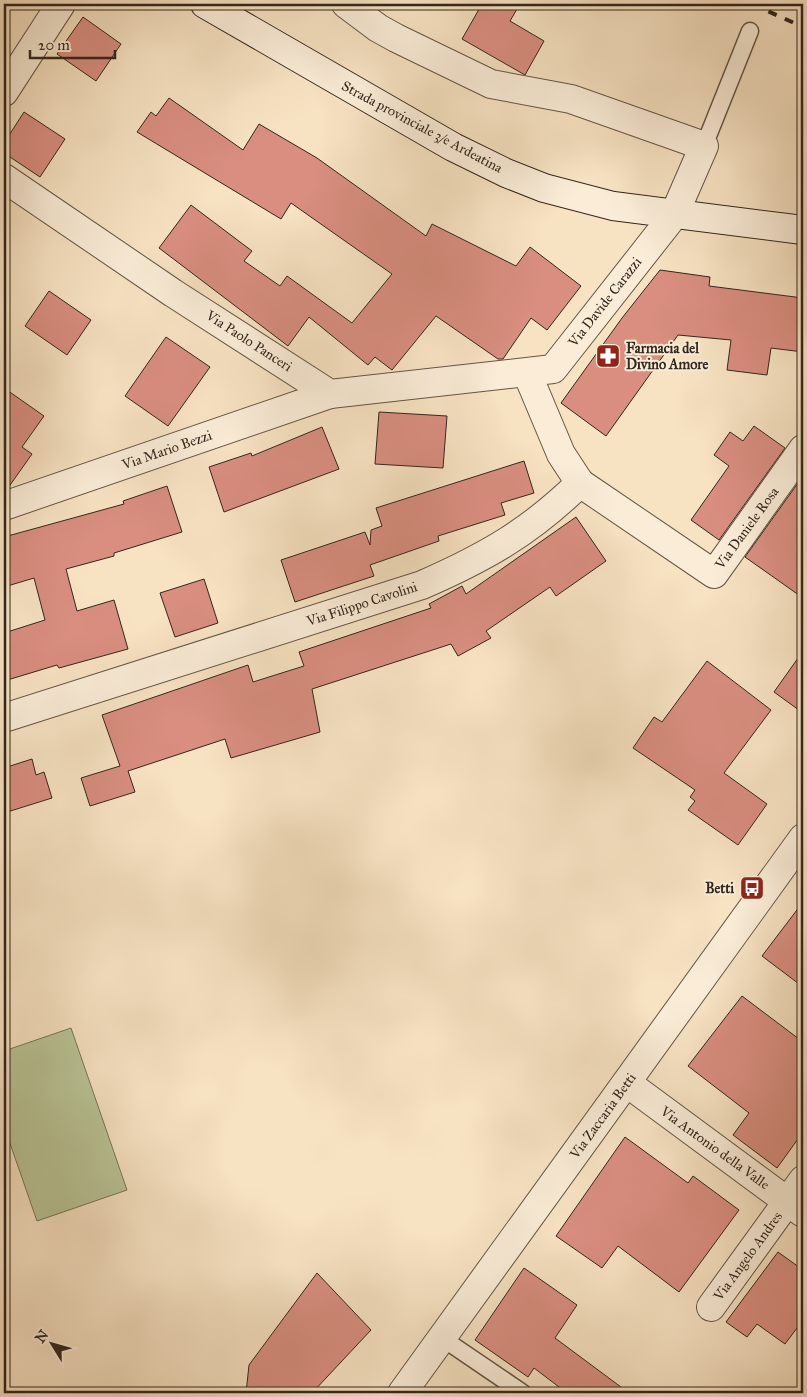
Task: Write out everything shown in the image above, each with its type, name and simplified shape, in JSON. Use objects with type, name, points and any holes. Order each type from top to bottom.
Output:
[{"type":"street","points":[[4,92],[61,4]]},
{"type":"street","name":"Strada provinciale 3/e Ardeatina","points":[[205,4],[388,111],[454,147],[506,173],[544,188],[613,206],[803,230]]},
{"type":"street","points":[[346,4],[363,18],[396,38],[491,84],[571,99],[704,146]]},
{"type":"street","name":"Via Davide Carazzi","points":[[527,373],[553,369],[674,215],[704,146]]},
{"type":"street","name":"Via Paolo Panceri","points":[[4,178],[173,293],[330,394]]},
{"type":"street","points":[[330,394],[527,373],[561,454],[580,483]]},
{"type":"street","name":"Via Mario Bezzi","points":[[4,506],[330,394]]},
{"type":"street","name":"Via Daniele Rosa","points":[[580,483],[714,574],[803,449]]},
{"type":"street","name":"Via Filippo Cavolini","points":[[4,718],[422,585],[462,568],[527,530],[580,483]]},
{"type":"street","name":"Via Zaccaria Betti","points":[[402,1393],[803,838]]},
{"type":"street","name":"Via Antonio della Valle","points":[[627,1083],[798,1198]]},
{"type":"street","name":"Via Angelo Andres","points":[[711,1307],[798,1198]]},
{"type":"lane","points":[[704,146],[750,31]]},
{"type":"lane","points":[[442,1338],[523,1393]]},
{"type":"green space","points":[[71,1028],[127,1190],[37,1221],[4,1126],[4,1051]]},
{"type":"building","points":[[482,4],[520,4],[510,21],[544,41],[525,75],[462,39]]},
{"type":"building","points":[[83,17],[121,44],[96,81],[57,54]]},
{"type":"building","points":[[169,98],[243,150],[259,124],[317,158],[426,236],[432,224],[516,266],[530,247],[581,286],[547,330],[531,318],[503,359],[498,359],[436,316],[392,370],[375,357],[368,365],[309,317],[288,346],[159,248],[191,205],[252,251],[244,261],[280,286],[287,276],[352,323],[392,274],[291,203],[281,219],[137,132],[151,112],[156,116]]},
{"type":"building","points":[[24,112],[65,139],[40,177],[4,153],[4,143]]},
{"type":"building","points":[[660,270],[710,277],[709,286],[803,298],[803,352],[771,348],[767,375],[727,370],[731,340],[678,335],[606,436],[561,403],[622,318]]},
{"type":"building","points":[[49,291],[91,320],[67,355],[25,326]]},
{"type":"building","points":[[166,337],[210,367],[168,426],[125,396]]},
{"type":"building","points":[[4,388],[44,416],[22,447],[32,454],[8,488],[4,490]]},
{"type":"building","points":[[379,412],[447,416],[443,468],[375,464]]},
{"type":"building","points":[[754,426],[785,448],[719,540],[691,520],[729,466],[714,455],[730,432],[743,441]]},
{"type":"building","points":[[322,427],[339,469],[224,512],[209,467],[251,453],[252,456]]},
{"type":"building","points":[[524,461],[534,493],[501,503],[505,515],[438,536],[439,541],[370,565],[374,576],[295,602],[281,560],[365,532],[370,545],[371,530],[382,526],[376,508]]},
{"type":"building","points":[[798,483],[803,486],[803,598],[745,557]]},
{"type":"building","points":[[167,486],[182,532],[114,553],[114,556],[66,569],[77,611],[114,600],[128,649],[59,668],[57,665],[4,681],[4,633],[45,620],[34,578],[4,587],[4,537],[124,504],[123,501]]},
{"type":"building","points":[[576,517],[606,561],[556,596],[550,587],[486,631],[491,638],[458,656],[451,644],[312,689],[320,732],[231,758],[225,739],[128,771],[135,792],[90,806],[81,778],[120,766],[102,715],[248,665],[253,682],[304,666],[299,652],[431,608],[429,604],[462,586],[466,594]]},
{"type":"building","points":[[204,579],[218,623],[175,637],[160,593]]},
{"type":"building","points":[[803,651],[803,713],[774,692]]},
{"type":"building","points":[[707,661],[771,710],[724,773],[767,804],[738,845],[688,810],[695,801],[690,797],[695,790],[633,748],[654,717],[662,722]]},
{"type":"building","points":[[32,759],[36,775],[44,772],[52,798],[4,813],[4,768]]},
{"type":"building","points":[[803,902],[803,987],[762,956]]},
{"type":"building","points":[[742,996],[803,1042],[803,1132],[777,1168],[733,1135],[749,1113],[688,1066]]},
{"type":"building","points":[[625,1137],[688,1183],[693,1176],[739,1210],[679,1292],[618,1246],[602,1268],[556,1236]]},
{"type":"building","points":[[778,1252],[803,1270],[803,1320],[785,1344],[757,1324],[747,1337],[726,1322]]},
{"type":"building","points":[[524,1268],[577,1305],[555,1338],[629,1393],[567,1393],[534,1368],[528,1377],[475,1340]]},
{"type":"building","points":[[317,1273],[371,1330],[312,1393],[246,1393],[249,1365]]},
{"type":"railway","points":[[752,4],[803,27]]},
{"type":"railway","points":[[789,4],[803,10]]},
{"type":"place","name":"Farmacia del Divino Amore","points":[[608,356]]},
{"type":"place","name":"Betti","points":[[752,888]]}]
